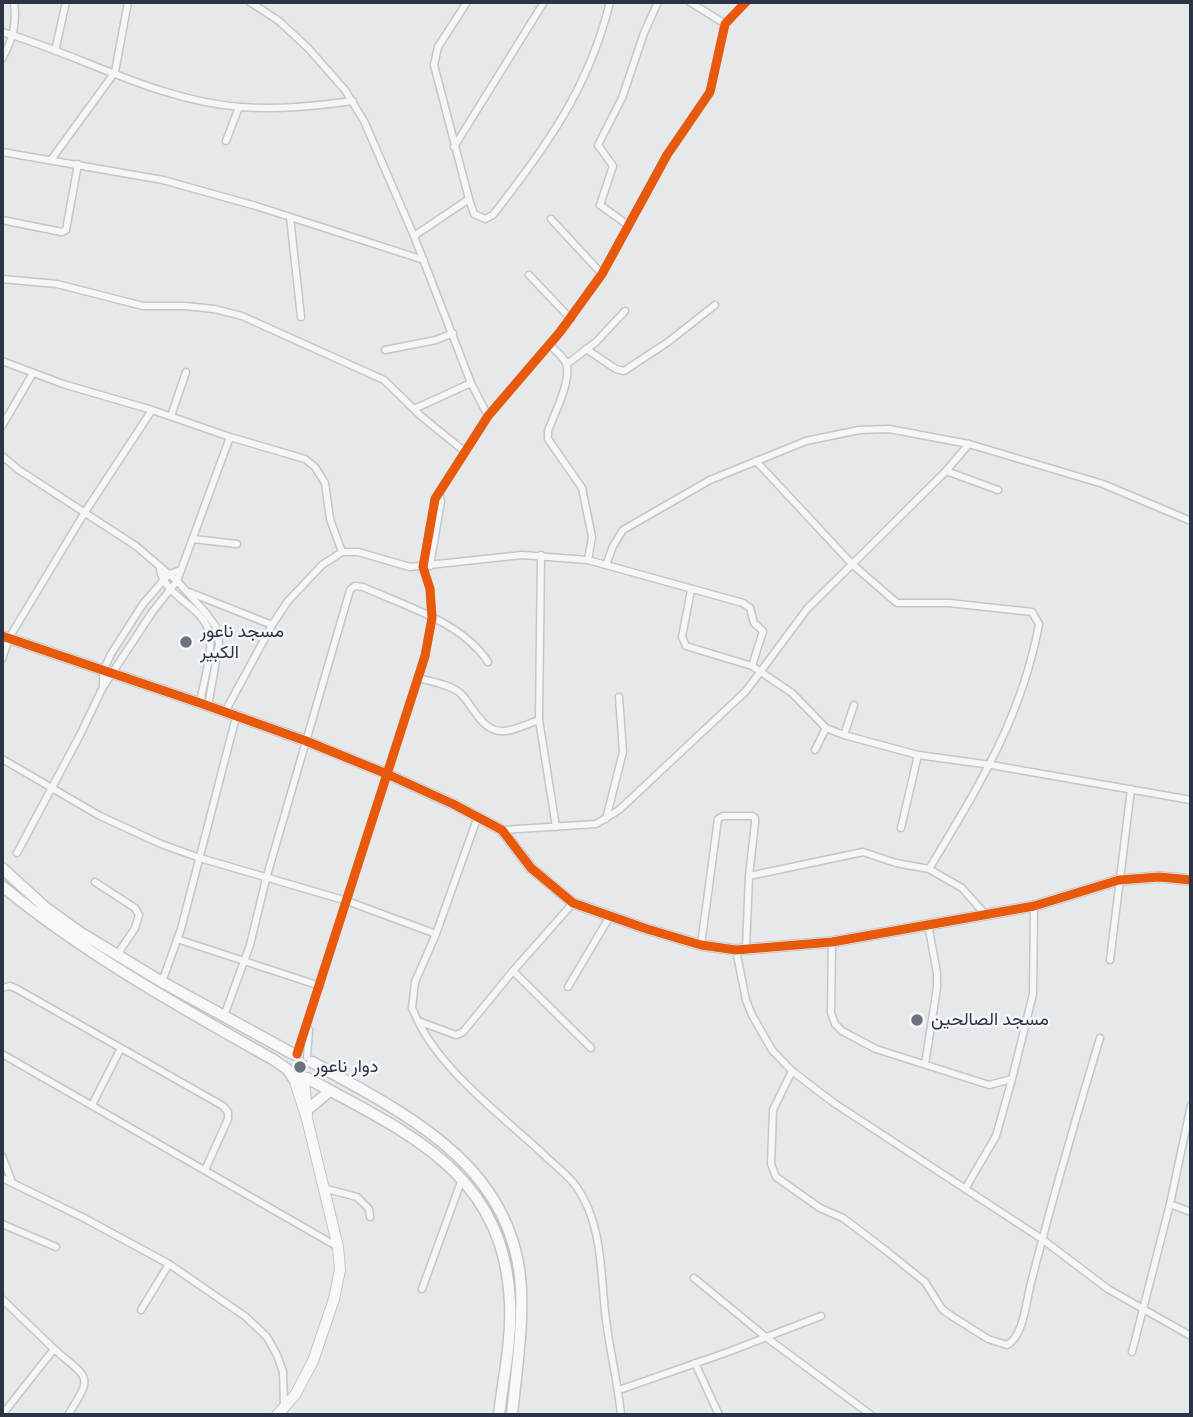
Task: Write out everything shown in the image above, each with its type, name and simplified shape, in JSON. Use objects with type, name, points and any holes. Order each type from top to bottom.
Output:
[{"type":"main road","points":[[2,868],[46,908],[117,955],[394,1108],[453,1150],[476,1174],[498,1208],[513,1245],[521,1286],[521,1326],[512,1415]]},
{"type":"main road","points":[[2,886],[49,923],[138,982],[298,1076],[424,1144],[462,1178],[489,1218],[507,1270],[510,1307],[499,1415]]},
{"type":"main road","points":[[298,1076],[289,1061],[303,1057]]},
{"type":"main road","points":[[298,1076],[313,1068],[303,1057]]},
{"type":"main road","points":[[308,1114],[330,1091]]},
{"type":"street","points":[[2,58],[14,35],[14,2]]},
{"type":"street","points":[[55,51],[66,2]]},
{"type":"street","points":[[51,160],[115,72],[128,2]]},
{"type":"street","points":[[250,2],[269,13],[293,33],[353,101],[414,236],[471,383],[488,416]]},
{"type":"street","points":[[467,2],[438,47],[434,60],[469,199],[477,217],[489,218],[544,148],[589,69],[599,45],[610,2]]},
{"type":"street","points":[[454,146],[544,2]]},
{"type":"street","points":[[628,225],[600,205],[613,166],[598,145],[622,98],[644,33],[658,2]]},
{"type":"street","points":[[690,2],[725,24]]},
{"type":"street","points":[[303,1057],[309,1021],[419,678],[432,618],[426,566],[435,499],[488,416],[550,345],[602,274],[667,155],[712,88],[725,24],[746,2]]},
{"type":"street","points":[[2,32],[169,93],[239,107],[290,108],[353,101]]},
{"type":"street","points":[[226,141],[239,107]]},
{"type":"street","points":[[2,152],[163,180],[424,260]]},
{"type":"street","points":[[2,220],[66,230],[78,164]]},
{"type":"street","points":[[414,236],[469,199]]},
{"type":"street","points":[[290,217],[301,317]]},
{"type":"street","points":[[551,219],[602,274]]},
{"type":"street","points":[[529,275],[571,318]]},
{"type":"street","points":[[2,279],[57,284],[143,306],[185,306],[242,316],[384,380],[464,452]]},
{"type":"street","points":[[586,349],[624,371],[715,306]]},
{"type":"street","points":[[566,364],[606,332],[625,311]]},
{"type":"street","points":[[384,351],[432,341],[453,333]]},
{"type":"street","points":[[550,345],[566,364],[566,382],[548,430],[548,439],[582,488],[592,537],[588,560]]},
{"type":"street","points":[[2,361],[85,391],[171,416],[230,437],[297,455],[315,467],[325,483],[330,519],[342,552]]},
{"type":"street","points":[[171,416],[186,372]]},
{"type":"street","points":[[2,426],[33,373]]},
{"type":"street","points":[[414,409],[471,383]]},
{"type":"street","points":[[2,659],[5,637],[152,410]]},
{"type":"street","points":[[606,565],[616,539],[627,526],[710,480],[806,441],[859,430],[889,429],[969,443],[1102,484],[1191,521]]},
{"type":"street","points":[[108,672],[177,581],[230,437]]},
{"type":"street","points":[[502,830],[596,824],[619,810],[746,691],[807,609],[946,471],[969,443]]},
{"type":"street","points":[[2,456],[19,470],[136,546],[177,581],[213,621],[219,638],[217,657],[204,704]]},
{"type":"street","points":[[756,461],[852,564],[897,603],[972,605],[1032,612],[1039,624],[1028,676],[991,765],[929,869]]},
{"type":"street","points":[[946,471],[998,490]]},
{"type":"street","points":[[193,539],[237,544]]},
{"type":"street","points":[[225,712],[272,625],[298,589],[329,559],[342,552],[358,552],[402,566],[541,555],[588,560],[743,603],[750,608],[754,623],[763,631],[752,666]]},
{"type":"street","points":[[541,555],[539,720],[556,827]]},
{"type":"street","points":[[160,569],[162,581],[204,622],[210,632],[204,704]]},
{"type":"street","points":[[18,853],[103,687],[127,628],[162,581],[169,574],[181,570]]},
{"type":"street","points":[[224,1016],[250,945],[266,879],[345,602],[352,587],[363,587],[432,618],[474,643],[488,662]]},
{"type":"street","points":[[185,590],[272,625]]},
{"type":"street","points":[[691,590],[682,642],[686,646],[752,666],[792,693],[826,728],[918,755],[1191,800]]},
{"type":"street","points":[[5,637],[204,704],[387,774],[502,830],[531,868],[573,903],[701,945],[741,950],[832,942],[1034,906],[1119,880],[1159,877],[1191,880]]},
{"type":"street","points":[[419,678],[457,690],[482,723],[496,732],[539,720]]},
{"type":"street","points":[[606,819],[623,752],[619,698]]},
{"type":"street","points":[[844,735],[854,705]]},
{"type":"street","points":[[162,982],[200,858],[236,716]]},
{"type":"street","points":[[815,750],[826,728]]},
{"type":"street","points":[[901,828],[918,755]]},
{"type":"street","points":[[2,760],[121,827],[200,858],[347,901],[436,934]]},
{"type":"street","points":[[1110,960],[1131,789]]},
{"type":"street","points":[[478,816],[413,991],[412,1007],[426,1037],[449,1065],[571,1180],[582,1195],[600,1252],[605,1317],[621,1415]]},
{"type":"street","points":[[701,945],[720,817],[752,816],[755,818],[741,950],[746,1000],[751,1015],[772,1050],[792,1071],[834,1103],[1042,1239],[1108,1289],[1191,1336]]},
{"type":"street","points":[[749,876],[863,852],[896,863],[929,869],[962,888],[984,913]]},
{"type":"street","points":[[95,882],[135,908],[139,915],[135,928],[117,955]]},
{"type":"street","points":[[418,1021],[456,1035],[461,1034],[573,903]]},
{"type":"street","points":[[965,1188],[996,1136],[1033,994],[1034,906]]},
{"type":"street","points":[[568,987],[610,916]]},
{"type":"street","points":[[925,1064],[937,973],[928,924]]},
{"type":"street","points":[[177,940],[320,986]]},
{"type":"street","points":[[832,942],[831,1013],[835,1024],[842,1031],[876,1049],[989,1085],[1012,1079]]},
{"type":"street","points":[[513,971],[591,1048]]},
{"type":"street","points":[[2,988],[10,986],[17,989],[223,1106],[228,1112],[228,1119],[205,1170]]},
{"type":"street","points":[[792,1071],[776,1100],[774,1110],[771,1164],[774,1173],[782,1183],[843,1218],[912,1271],[925,1282],[942,1308],[950,1315],[1003,1345],[1011,1343],[1020,1324],[1100,1038]]},
{"type":"street","points":[[92,1105],[121,1048]]},
{"type":"street","points":[[2,1054],[338,1247]]},
{"type":"street","points":[[281,1411],[305,1378],[321,1340],[340,1270],[338,1247],[298,1076]]},
{"type":"street","points":[[1132,1352],[1170,1205],[1191,1105]]},
{"type":"street","points":[[2,1156],[12,1182]]},
{"type":"street","points":[[2,1178],[169,1264],[237,1310],[267,1337],[278,1355],[283,1372],[281,1411]]},
{"type":"street","points":[[422,1289],[462,1178]]},
{"type":"street","points":[[323,1188],[357,1197],[369,1209],[369,1217]]},
{"type":"street","points":[[1170,1205],[1191,1212]]},
{"type":"street","points":[[2,1224],[56,1247]]},
{"type":"street","points":[[141,1310],[169,1264]]},
{"type":"street","points":[[694,1279],[767,1338],[871,1415]]},
{"type":"street","points":[[2,1299],[83,1375],[85,1388],[68,1415]]},
{"type":"street","points":[[619,1390],[821,1316]]},
{"type":"street","points":[[5,1414],[54,1349]]},
{"type":"street","points":[[695,1363],[719,1415]]},
{"type":"cycle path","points":[[297,1054],[425,656],[432,618],[430,589],[423,567],[435,499],[488,416],[560,332],[602,274],[667,155],[710,92],[725,24],[746,2]]},
{"type":"cycle path","points":[[2,636],[200,703],[387,774],[502,830],[531,868],[573,903],[701,945],[736,950],[832,942],[1034,906],[1119,880],[1159,877],[1191,880]]},
{"type":"place","name":"مسجد ناعور الكبير","points":[[186,642]]},
{"type":"place","name":"مسجد الصالحين","points":[[917,1020]]},
{"type":"place","name":"دوار ناعور","points":[[300,1067]]}]
